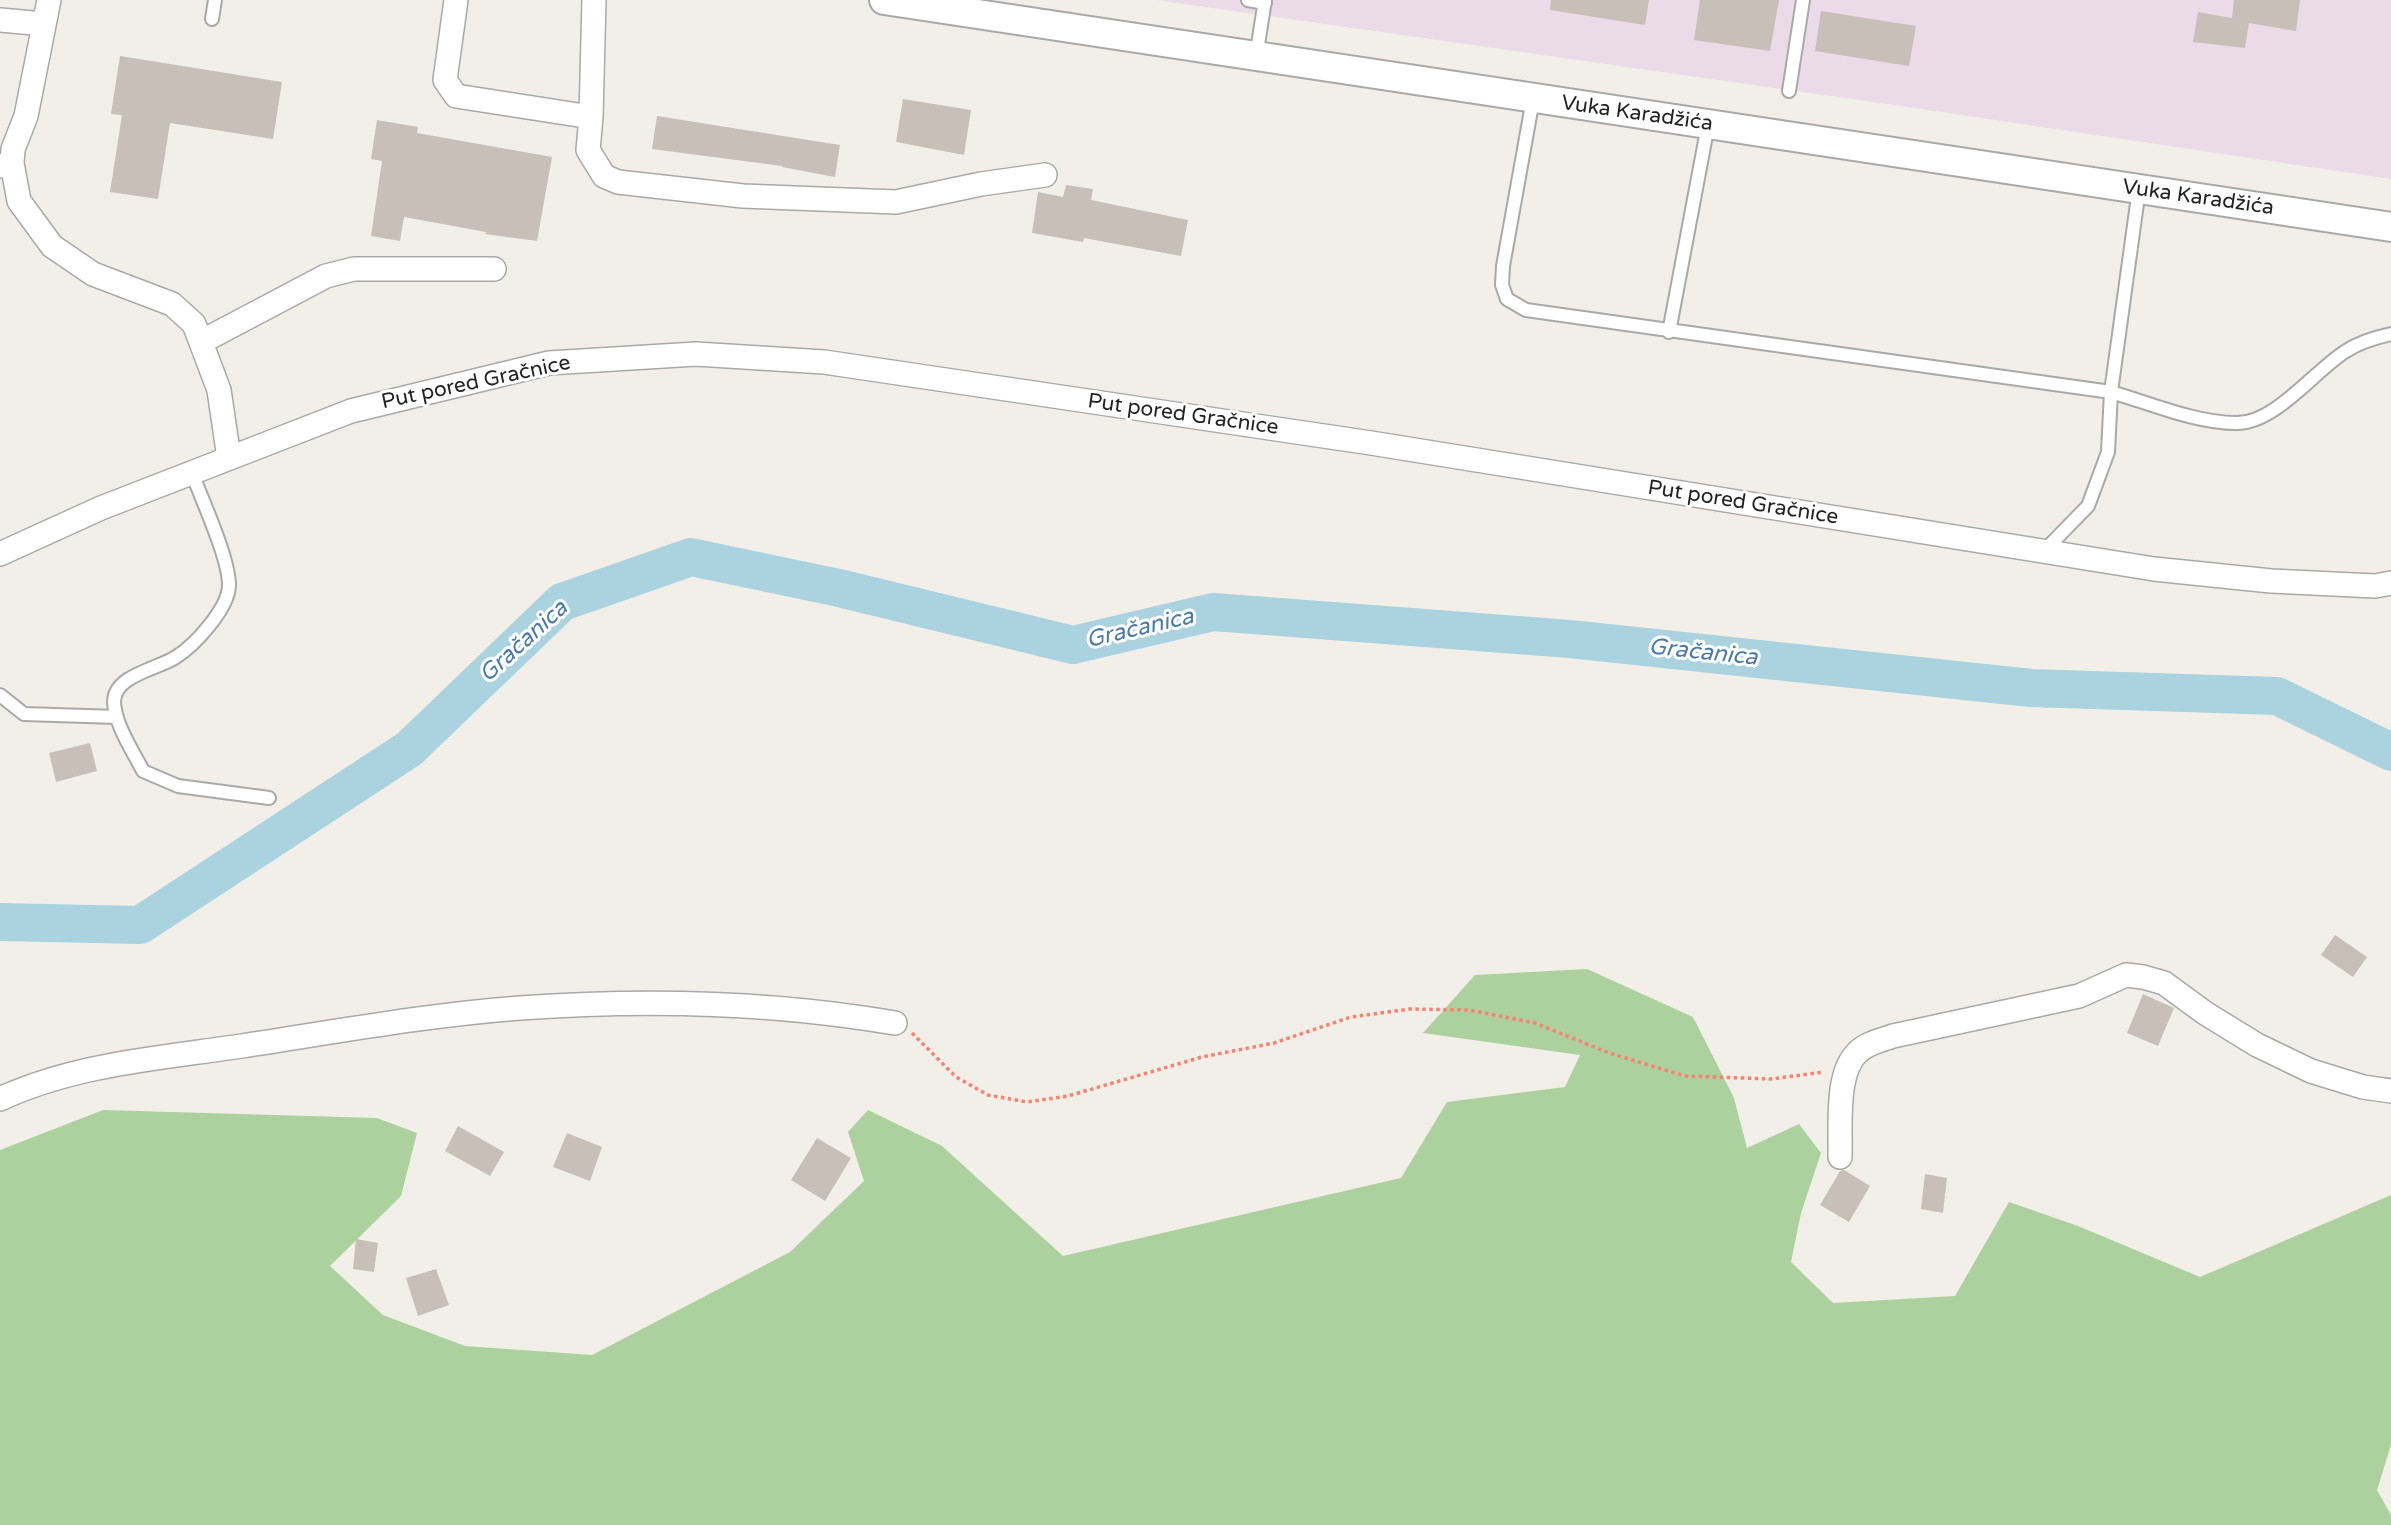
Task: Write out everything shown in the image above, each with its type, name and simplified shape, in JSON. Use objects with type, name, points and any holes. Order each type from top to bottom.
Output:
[{"type":"street","points":[[49,0],[26,116],[6,164],[19,201],[52,246],[93,274],[173,304],[194,324],[219,390],[229,458]]},
{"type":"street","points":[[456,0],[445,80],[456,96],[591,117]]},
{"type":"street","points":[[594,0],[588,150],[604,176],[618,181],[743,196],[896,202],[981,184],[1045,175]]},
{"type":"street","name":"Vuka Karadžića","points":[[884,0],[973,7],[1255,57],[2391,227]]},
{"type":"street","points":[[0,20],[44,24]]},
{"type":"street","points":[[201,342],[326,276],[354,269],[494,268]]},
{"type":"street","name":"Put pored Gračnice","points":[[0,554],[102,509],[351,411],[549,363],[696,354],[824,362],[866,368],[1371,443],[2154,569],[2271,581],[2375,586],[2391,583]]},
{"type":"street","points":[[1840,1157],[1843,1085],[1847,1066],[1859,1051],[1874,1042],[1893,1036],[2079,996],[2126,975],[2143,976],[2164,983],[2215,1020],[2257,1045],[2311,1071],[2363,1087],[2391,1091]]},
{"type":"street","points":[[0,1099],[21,1089],[84,1070],[455,1014],[521,1008],[676,1004],[767,1007],[895,1023]]},
{"type":"lane","points":[[212,19],[215,0]]},
{"type":"lane","points":[[1248,0],[1265,2],[1255,57]]},
{"type":"lane","points":[[1789,90],[1803,0]]},
{"type":"lane","points":[[1533,99],[1503,266],[1502,285],[1507,299],[1527,310],[2111,392],[2201,418],[2237,424],[2258,419],[2347,350],[2391,334]]},
{"type":"lane","points":[[1669,332],[1707,125]]},
{"type":"lane","points":[[2043,552],[2088,506],[2108,452],[2111,392],[2139,189]]},
{"type":"lane","points":[[192,473],[225,564],[229,587],[223,607],[210,625],[177,656],[124,682],[114,700],[117,717],[143,771],[178,786],[269,798]]},
{"type":"lane","points":[[0,695],[24,714],[117,717]]},
{"type":"path","points":[[895,1023],[915,1035],[956,1077],[988,1095],[1027,1102],[1068,1096],[1202,1057],[1274,1043],[1351,1017],[1410,1010],[1469,1010],[1535,1023],[1609,1053],[1685,1076],[1772,1079],[1814,1075],[1847,1066]]},
{"type":"shaded area","points":[[1156,0],[2391,0],[2391,179],[1901,106]]},
{"type":"green space","points":[[1587,969],[1693,1017],[1734,1098],[1747,1148],[1799,1124],[1821,1153],[1801,1213],[1791,1262],[1833,1303],[1955,1296],[2009,1202],[2078,1226],[2200,1277],[2391,1195],[2391,1445],[2377,1490],[2391,1515],[2391,1525],[0,1525],[0,1150],[103,1110],[377,1118],[417,1133],[401,1196],[330,1266],[383,1315],[465,1346],[592,1355],[790,1252],[864,1181],[848,1132],[868,1110],[942,1146],[1063,1256],[1401,1178],[1447,1102],[1565,1087],[1580,1055],[1423,1033],[1475,975]]},
{"type":"building","points":[[1551,0],[1649,0],[1645,25],[1550,10]]},
{"type":"building","points":[[1700,0],[1779,0],[1770,51],[1694,40]]},
{"type":"building","points":[[2234,0],[2300,0],[2296,31],[2249,23],[2245,48],[2193,42],[2198,12],[2232,18]]},
{"type":"building","points":[[1821,11],[1916,26],[1909,66],[1815,51]]},
{"type":"building","points":[[120,56],[282,82],[273,139],[170,123],[158,199],[110,192],[122,115],[111,114]]},
{"type":"building","points":[[903,99],[971,110],[964,155],[896,142]]},
{"type":"building","points":[[657,116],[840,145],[835,177],[782,166],[652,149]]},
{"type":"building","points":[[377,120],[418,127],[417,133],[552,157],[537,241],[485,234],[486,232],[404,217],[400,241],[371,236],[382,161],[371,159]]},
{"type":"building","points":[[1066,185],[1093,189],[1091,200],[1188,220],[1181,256],[1084,238],[1083,242],[1032,233],[1038,192],[1063,197]]},
{"type":"building","points":[[90,743],[97,771],[56,782],[49,753]]},
{"type":"building","points":[[2335,935],[2367,957],[2353,977],[2321,955]]},
{"type":"building","points":[[2143,994],[2174,1008],[2158,1046],[2127,1033]]},
{"type":"building","points":[[458,1126],[504,1152],[490,1176],[445,1151]]},
{"type":"building","points":[[567,1133],[602,1147],[590,1181],[553,1167]]},
{"type":"building","points":[[817,1138],[851,1158],[825,1201],[791,1180]]},
{"type":"building","points":[[1844,1170],[1870,1186],[1849,1222],[1820,1205],[1840,1171]]},
{"type":"building","points":[[1925,1174],[1947,1178],[1943,1213],[1921,1209]]},
{"type":"building","points":[[356,1239],[378,1243],[374,1272],[353,1269]]},
{"type":"building","points":[[436,1269],[449,1305],[418,1316],[406,1278]]},
{"type":"waterway","name":"Gračanica","points":[[0,922],[140,925],[409,749],[562,602],[691,557],[839,588],[1073,645],[1213,612],[1570,639],[2031,688],[2277,696],[2391,752]]}]
